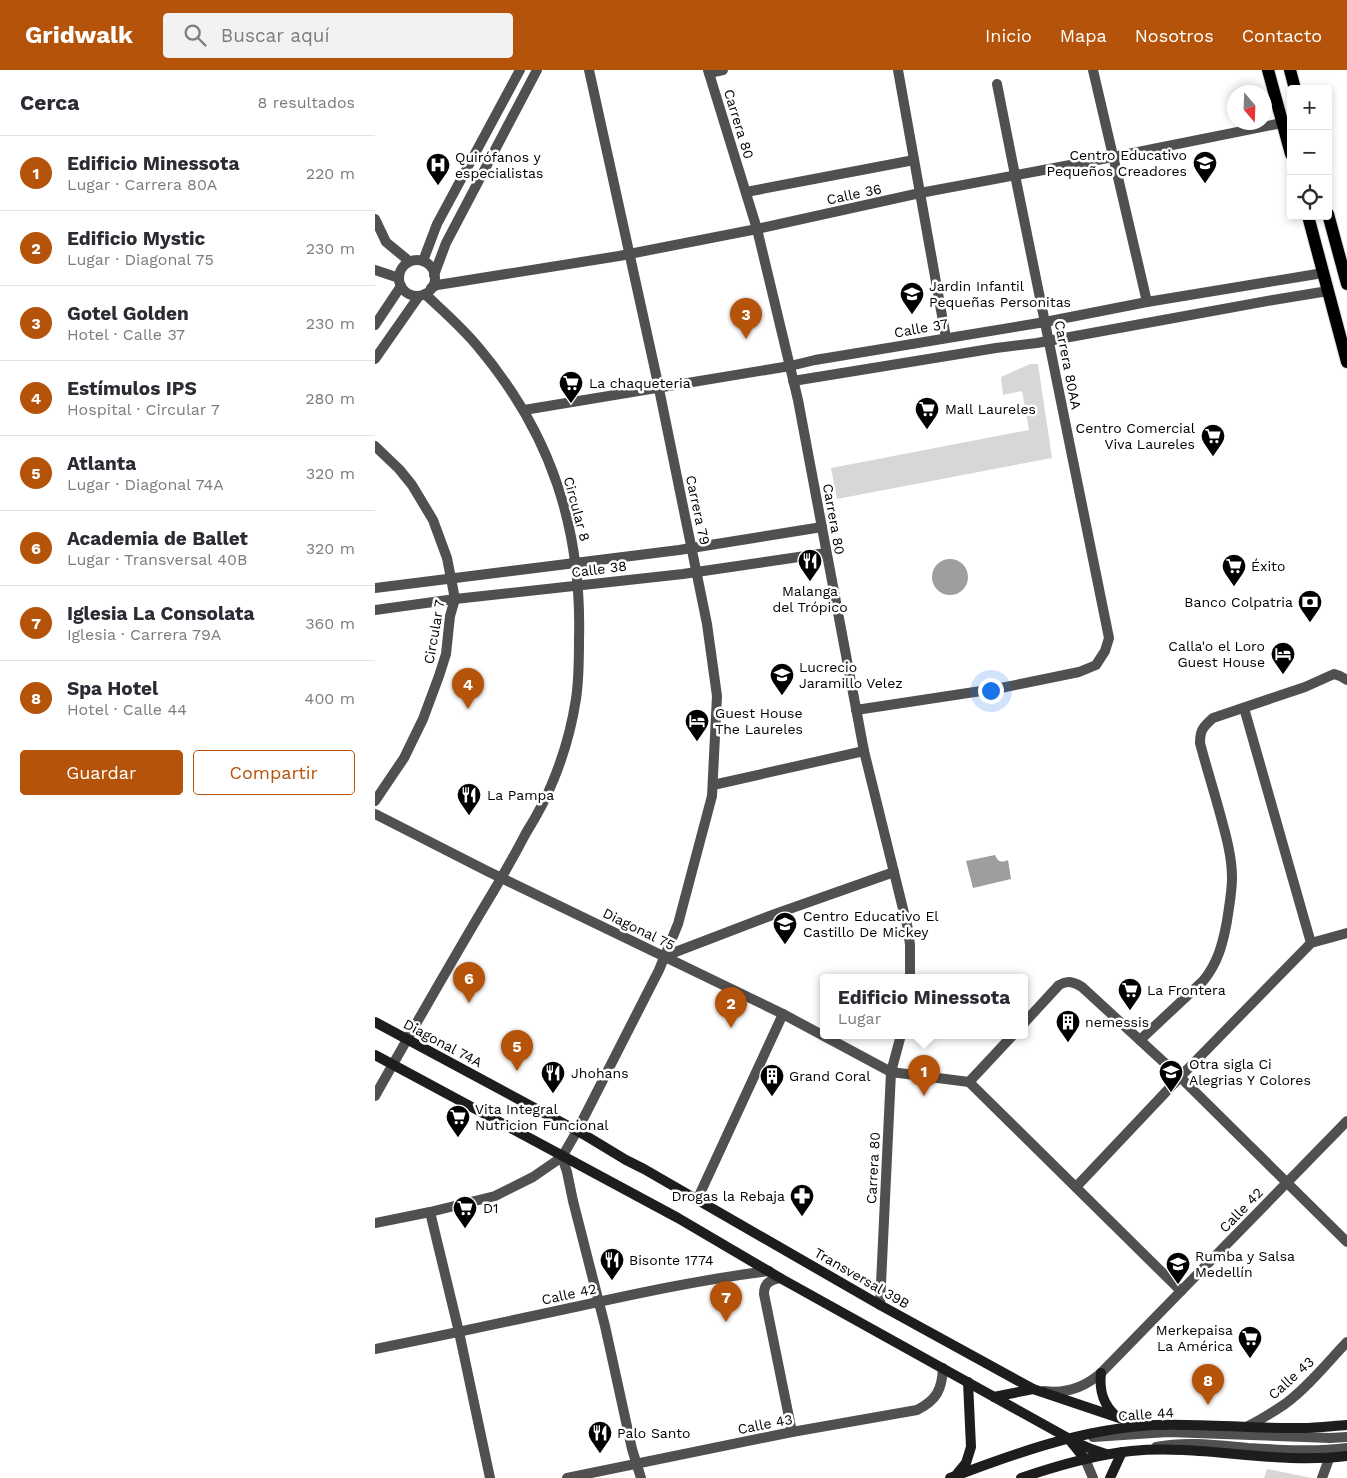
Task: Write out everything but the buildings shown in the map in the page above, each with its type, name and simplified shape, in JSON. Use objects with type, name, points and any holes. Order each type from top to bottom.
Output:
[{"type":"main road","points":[[1268,70],[1287,140]]},
{"type":"main road","points":[[1290,70],[1294,85]]},
{"type":"main road","points":[[1309,220],[1347,362]]},
{"type":"main road","points":[[1330,220],[1347,284]]},
{"type":"main road","name":"Diagonal 74A","points":[[375,1022],[577,1131]]},
{"type":"main road","points":[[375,1055],[678,1218],[780,1278],[1068,1438],[1091,1449],[1109,1454]]},
{"type":"main road","name":"Transversal 39B","points":[[577,1131],[880,1305],[1033,1389],[1143,1426]]},
{"type":"main road","points":[[1101,1373],[1100,1387],[1104,1400],[1111,1412],[1122,1420]]},
{"type":"main road","points":[[952,1477],[966,1464],[971,1447],[967,1382]]},
{"type":"main road","points":[[993,1397],[1033,1389]]},
{"type":"main road","name":"Calle 44","points":[[952,1477],[993,1461],[1068,1438],[1083,1434],[1143,1426],[1193,1425],[1250,1431],[1347,1425]]},
{"type":"main road","points":[[1068,1438],[1085,1459]]},
{"type":"main road","points":[[1021,1478],[1058,1465],[1127,1452],[1174,1450],[1329,1459],[1347,1456]]},
{"type":"main road","points":[[1110,1478],[1127,1452]]},
{"type":"street","points":[[423,261],[437,224],[521,70]]},
{"type":"street","points":[[434,275],[446,243],[537,70]]},
{"type":"street","name":"Carrera 79","points":[[562,1157],[659,970],[678,924],[712,796],[717,696],[707,624],[697,572],[659,387],[589,70]]},
{"type":"street","points":[[708,71],[723,70]]},
{"type":"street","points":[[898,70],[946,338]]},
{"type":"street","points":[[1093,70],[1147,302]]},
{"type":"street","name":"Carrera 80","points":[[708,71],[757,229],[798,400],[864,751],[909,937],[910,974]]},
{"type":"street","name":"Carrera 80AA","points":[[856,710],[1001,688],[1079,672],[1096,664],[1105,651],[1109,638],[997,84]]},
{"type":"street","name":"Calle 36","points":[[425,292],[446,284],[619,256],[757,229],[920,193],[1282,123]]},
{"type":"street","name":"Calle 36","points":[[746,192],[914,160]]},
{"type":"street","points":[[375,219],[386,242],[409,261]]},
{"type":"street","points":[[375,325],[400,282],[401,268],[409,261],[418,260],[428,264],[434,275],[434,282],[375,359]]},
{"type":"street","points":[[375,270],[400,282],[409,294],[425,292]]},
{"type":"street","name":"Calle 37","points":[[524,410],[790,366],[815,360],[1045,322],[1147,302],[1323,273]]},
{"type":"street","name":"Circular 8","points":[[375,1096],[501,878],[553,783],[562,757],[576,699],[579,674],[580,614],[576,564],[569,523],[543,446],[524,410],[502,377],[478,346],[425,292]]},
{"type":"street","points":[[793,380],[1048,340],[1328,292]]},
{"type":"street","name":"Circular 7","points":[[375,446],[399,468],[423,502],[441,538],[452,578],[455,599],[450,616],[446,654],[423,719],[405,758],[375,801]]},
{"type":"street","name":"Calle 38","points":[[375,588],[576,564],[822,527]]},
{"type":"street","name":"Calle 38","points":[[375,610],[455,599],[697,572],[826,553]]},
{"type":"street","points":[[1140,1040],[1203,981],[1219,955],[1224,940],[1232,878],[1229,852],[1200,744],[1200,733],[1213,718],[1305,687],[1334,674],[1346,679]]},
{"type":"street","points":[[1244,708],[1311,943]]},
{"type":"street","points":[[713,785],[864,751]]},
{"type":"street","name":"Diagonal 75","points":[[375,814],[501,878],[665,956],[820,1034]]},
{"type":"street","points":[[665,956],[775,914],[894,872]]},
{"type":"street","points":[[1076,1187],[1311,943],[1347,933]]},
{"type":"street","points":[[1028,1019],[1059,985],[1064,982],[1075,983],[1180,1077],[1347,1242]]},
{"type":"street","points":[[697,1200],[783,1014]]},
{"type":"street","name":"Diagonal 75","points":[[830,1039],[891,1072]]},
{"type":"street","name":"Carrera 80","points":[[880,1305],[891,1072],[900,1039]]},
{"type":"street","points":[[969,1082],[1009,1039]]},
{"type":"street","points":[[891,1072],[969,1082],[1181,1291]]},
{"type":"street","name":"Calle 42","points":[[1033,1389],[1051,1392],[1069,1390],[1086,1384],[1101,1373],[1347,1121]]},
{"type":"street","points":[[375,1223],[495,1196],[533,1178],[562,1157],[641,1478]]},
{"type":"street","points":[[430,1212],[459,1332],[490,1478]]},
{"type":"street","name":"Calle 42","points":[[375,1349],[735,1275],[769,1271]]},
{"type":"street","points":[[780,1278],[768,1282],[764,1287],[764,1294],[792,1432]]},
{"type":"street","name":"Calle 43","points":[[1250,1431],[1312,1380],[1347,1342]]},
{"type":"street","name":"Calle 43","points":[[567,1478],[792,1432],[917,1410],[937,1395],[943,1380],[943,1368]]},
{"type":"street","name":"Calle 44","points":[[1068,1438],[1168,1432],[1250,1431],[1330,1438],[1347,1437]]},
{"type":"street","points":[[1127,1452],[1175,1444],[1331,1450],[1347,1448]]},
{"type":"street","points":[[1085,1459],[1093,1478]]},
{"type":"street","points":[[1322,1478],[1329,1459]]},
{"type":"shaded area","points":[[1030,364],[1038,364],[1052,458],[837,499],[831,468],[1029,430],[1022,391],[1003,395],[1001,377]]},
{"type":"shaded area","points":[[950,559],[957,560],[963,564],[967,570],[967,584],[963,590],[957,594],[950,595],[943,594],[937,590],[933,584],[932,577],[933,570],[937,564],[943,560]]},
{"type":"shaded area","points":[[995,855],[1000,861],[1008,860],[1011,879],[973,888],[966,861]]},
{"type":"shaded area","points":[[1267,1469],[1312,1478],[1264,1478]]},
{"type":"place","name":"Centro Educativo Pequeños Creadores","points":[[1205,184]]},
{"type":"place","name":"Quirófanos y especialistas","points":[[438,186]]},
{"type":"place","name":"Jardin Infantil Pequeñas Personitas","points":[[912,315]]},
{"type":"place","name":"Gotel Golden","points":[[746,339]]},
{"type":"place","name":"La chaqueteria","points":[[571,404]]},
{"type":"place","name":"Mall Laureles","points":[[927,430]]},
{"type":"place","name":"Centro Comercial Viva Laureles","points":[[1213,457]]},
{"type":"place","name":"Malanga del Trópico","points":[[810,582]]},
{"type":"place","name":"Éxito","points":[[1234,587]]},
{"type":"place","name":"Banco Colpatria","points":[[1310,623]]},
{"type":"place","name":"Calla'o el Loro Guest House","points":[[1283,675]]},
{"type":"place","name":"Lucrecio Jaramillo Velez","points":[[782,696]]},
{"type":"place","name":"Estímulos IPS","points":[[468,709]]},
{"type":"place","name":"Guest House The Laureles","points":[[697,742]]},
{"type":"place","name":"La Pampa","points":[[469,816]]},
{"type":"place","name":"Centro Educativo El Castillo De Mickey","points":[[785,945]]},
{"type":"place","name":"Academia de Ballet","points":[[469,1003]]},
{"type":"place","name":"La Frontera","points":[[1130,1011]]},
{"type":"place","name":"Edificio Mystic","points":[[731,1028]]},
{"type":"place","name":"nemessis","points":[[1068,1043]]},
{"type":"place","name":"Atlanta","points":[[517,1071]]},
{"type":"place","name":"Otra sigla Ci Alegrias Y Colores","points":[[1171,1093]]},
{"type":"place","name":"Jhohans","points":[[553,1094]]},
{"type":"place","name":"Edificio Minessota","points":[[924,1096]]},
{"type":"place","name":"Grand Coral","points":[[772,1097]]},
{"type":"place","name":"Vita Integral Nutricion Funcional","points":[[458,1138]]},
{"type":"place","name":"Drogas la Rebaja","points":[[802,1217]]},
{"type":"place","name":"D1","points":[[465,1229]]},
{"type":"place","name":"Bisonte 1774","points":[[612,1281]]},
{"type":"place","name":"Rumba y Salsa Medellín","points":[[1178,1285]]},
{"type":"place","name":"Iglesia La Consolata","points":[[726,1322]]},
{"type":"place","name":"Merkepaisa La América","points":[[1250,1359]]},
{"type":"place","name":"Spa Hotel","points":[[1208,1405]]},
{"type":"place","name":"Palo Santo","points":[[600,1454]]}]
